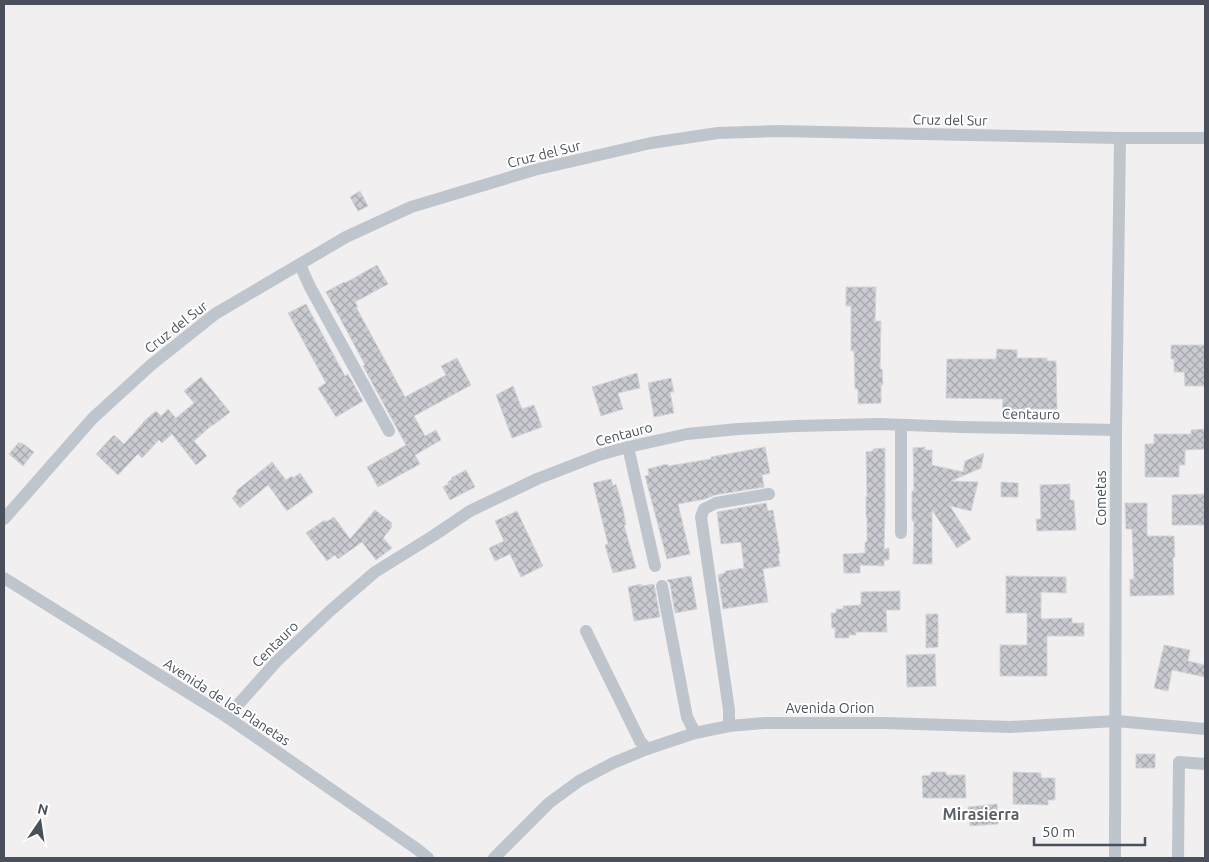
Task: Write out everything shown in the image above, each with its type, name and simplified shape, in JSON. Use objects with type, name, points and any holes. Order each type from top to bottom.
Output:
[{"type":"street","name":"Cruz del Sur","points":[[4,519],[93,418],[151,365],[215,314],[346,237],[411,207],[534,170],[661,142],[718,133],[777,131],[1205,138]]},
{"type":"street","name":"Cometas","points":[[1115,858],[1116,430],[1120,138]]},
{"type":"street","points":[[300,265],[310,287],[390,431]]},
{"type":"street","name":"Centauro","points":[[227,717],[276,662],[375,572],[470,511],[537,479],[598,456],[628,447],[687,434],[738,429],[880,424],[961,428],[1116,430]]},
{"type":"street","points":[[901,425],[901,533]]},
{"type":"street","points":[[628,447],[655,566]]},
{"type":"street","points":[[728,726],[729,710],[701,518],[704,509],[716,503],[769,494]]},
{"type":"street","name":"Avenida de los Planetas","points":[[4,578],[227,717],[428,858]]},
{"type":"street","points":[[662,586],[687,717],[695,734]]},
{"type":"street","points":[[586,631],[640,741],[647,749]]},
{"type":"street","name":"Avenida Orion","points":[[494,858],[548,803],[579,781],[613,763],[647,749],[728,726],[765,723],[885,722],[1011,727],[1116,721],[1205,730]]},
{"type":"street","points":[[1178,858],[1179,762],[1205,764]]},
{"type":"building","points":[[360,191],[368,206],[358,211],[350,197]]},
{"type":"building","points":[[377,265],[388,284],[355,302],[358,307],[356,307],[405,397],[446,375],[441,366],[457,358],[471,385],[414,416],[425,436],[436,430],[441,440],[415,455],[420,464],[378,487],[367,467],[406,445],[363,366],[365,365],[326,292]]},
{"type":"building","points":[[846,287],[876,287],[875,321],[881,321],[880,369],[882,369],[883,385],[881,385],[881,403],[858,404],[858,389],[855,389],[854,351],[851,351],[851,306],[846,306]]},
{"type":"building","points":[[306,304],[345,376],[348,374],[363,401],[336,417],[318,388],[326,383],[288,313]]},
{"type":"building","points":[[1171,345],[1205,345],[1205,386],[1185,386],[1184,372],[1174,372],[1174,359],[1171,359]]},
{"type":"building","points":[[997,349],[1017,350],[1017,358],[1047,358],[1047,361],[1056,361],[1057,409],[1015,409],[1015,418],[1002,417],[1003,399],[946,398],[947,359],[996,359]]},
{"type":"building","points":[[637,373],[640,388],[618,393],[623,409],[601,416],[592,387]]},
{"type":"building","points":[[201,377],[230,412],[194,441],[207,456],[196,465],[172,434],[162,443],[159,440],[142,458],[138,454],[118,475],[96,454],[114,435],[124,444],[143,422],[156,411],[161,416],[168,409],[176,418],[194,403],[184,391]]},
{"type":"building","points":[[671,378],[674,392],[670,392],[674,413],[654,417],[648,383]]},
{"type":"building","points":[[513,386],[522,409],[534,405],[542,427],[512,438],[496,395]]},
{"type":"building","points":[[1205,429],[1205,449],[1185,450],[1185,465],[1179,465],[1179,477],[1145,477],[1145,444],[1154,444],[1154,434],[1191,434],[1191,430]]},
{"type":"building","points":[[19,442],[34,452],[23,466],[9,454]]},
{"type":"building","points":[[765,447],[770,473],[762,475],[764,487],[715,495],[705,499],[678,504],[690,554],[667,559],[645,476],[649,475],[648,469],[667,464],[668,466],[711,459],[711,457]]},
{"type":"building","points":[[925,447],[925,450],[932,450],[932,465],[963,472],[965,461],[984,453],[981,468],[951,481],[978,482],[971,511],[950,506],[971,539],[957,548],[932,510],[932,564],[913,564],[913,448]]},
{"type":"building","points":[[885,448],[884,549],[889,548],[889,560],[884,560],[884,566],[860,565],[860,573],[844,573],[843,554],[865,553],[865,542],[867,542],[866,452]]},
{"type":"building","points":[[272,462],[286,480],[300,473],[313,492],[287,511],[268,485],[240,508],[232,498],[237,493],[236,491]]},
{"type":"building","points":[[466,470],[475,487],[450,500],[443,487],[448,484],[451,478]]},
{"type":"building","points":[[611,479],[613,486],[616,484],[623,509],[626,525],[624,525],[636,568],[613,573],[605,545],[608,544],[593,483]]},
{"type":"building","points":[[1001,482],[1018,483],[1018,497],[1001,497]]},
{"type":"building","points":[[1070,484],[1070,500],[1074,500],[1076,530],[1037,531],[1036,519],[1041,519],[1040,485]]},
{"type":"building","points":[[1205,494],[1205,525],[1172,525],[1172,495]]},
{"type":"building","points":[[766,503],[768,511],[773,510],[780,553],[778,554],[780,566],[763,569],[768,602],[723,609],[718,575],[725,573],[725,571],[744,568],[741,542],[721,544],[717,512]]},
{"type":"building","points":[[1125,503],[1147,503],[1147,536],[1174,536],[1174,595],[1130,596],[1130,579],[1134,579],[1132,529],[1126,529]]},
{"type":"building","points":[[375,510],[392,523],[391,528],[383,538],[392,548],[376,560],[362,542],[338,559],[335,555],[327,561],[306,533],[323,521],[328,521],[334,517],[350,539]]},
{"type":"building","points":[[517,511],[543,566],[521,577],[510,554],[495,561],[489,548],[504,541],[495,521]]},
{"type":"building","points":[[691,576],[697,609],[675,613],[670,584],[667,580]]},
{"type":"building","points":[[1006,576],[1066,577],[1066,593],[1041,592],[1041,619],[1072,618],[1072,623],[1084,623],[1084,636],[1047,636],[1047,676],[1000,676],[1000,645],[1027,645],[1027,613],[1006,613]]},
{"type":"building","points":[[641,584],[641,586],[654,584],[660,617],[634,621],[628,587]]},
{"type":"building","points":[[900,591],[900,610],[886,610],[887,632],[856,632],[856,635],[849,635],[849,638],[835,638],[835,628],[832,628],[831,613],[836,613],[836,609],[843,609],[843,606],[861,605],[861,592]]},
{"type":"building","points":[[926,614],[938,614],[938,647],[926,648]]},
{"type":"building","points":[[1164,645],[1190,650],[1188,661],[1205,665],[1205,677],[1172,670],[1168,691],[1154,688]]},
{"type":"building","points":[[935,654],[936,686],[907,687],[906,655]]},
{"type":"building","points":[[1136,754],[1155,754],[1155,768],[1136,768]]},
{"type":"building","points":[[931,772],[946,772],[946,775],[965,775],[966,798],[923,798],[922,776],[931,775]]},
{"type":"building","points":[[1013,772],[1041,773],[1041,778],[1055,778],[1055,800],[1048,800],[1048,805],[1013,804]]},
{"type":"building","points":[[997,804],[998,824],[970,826],[968,807]]},
{"type":"district","name":"Mirasierra","points":[[981,814]]}]
